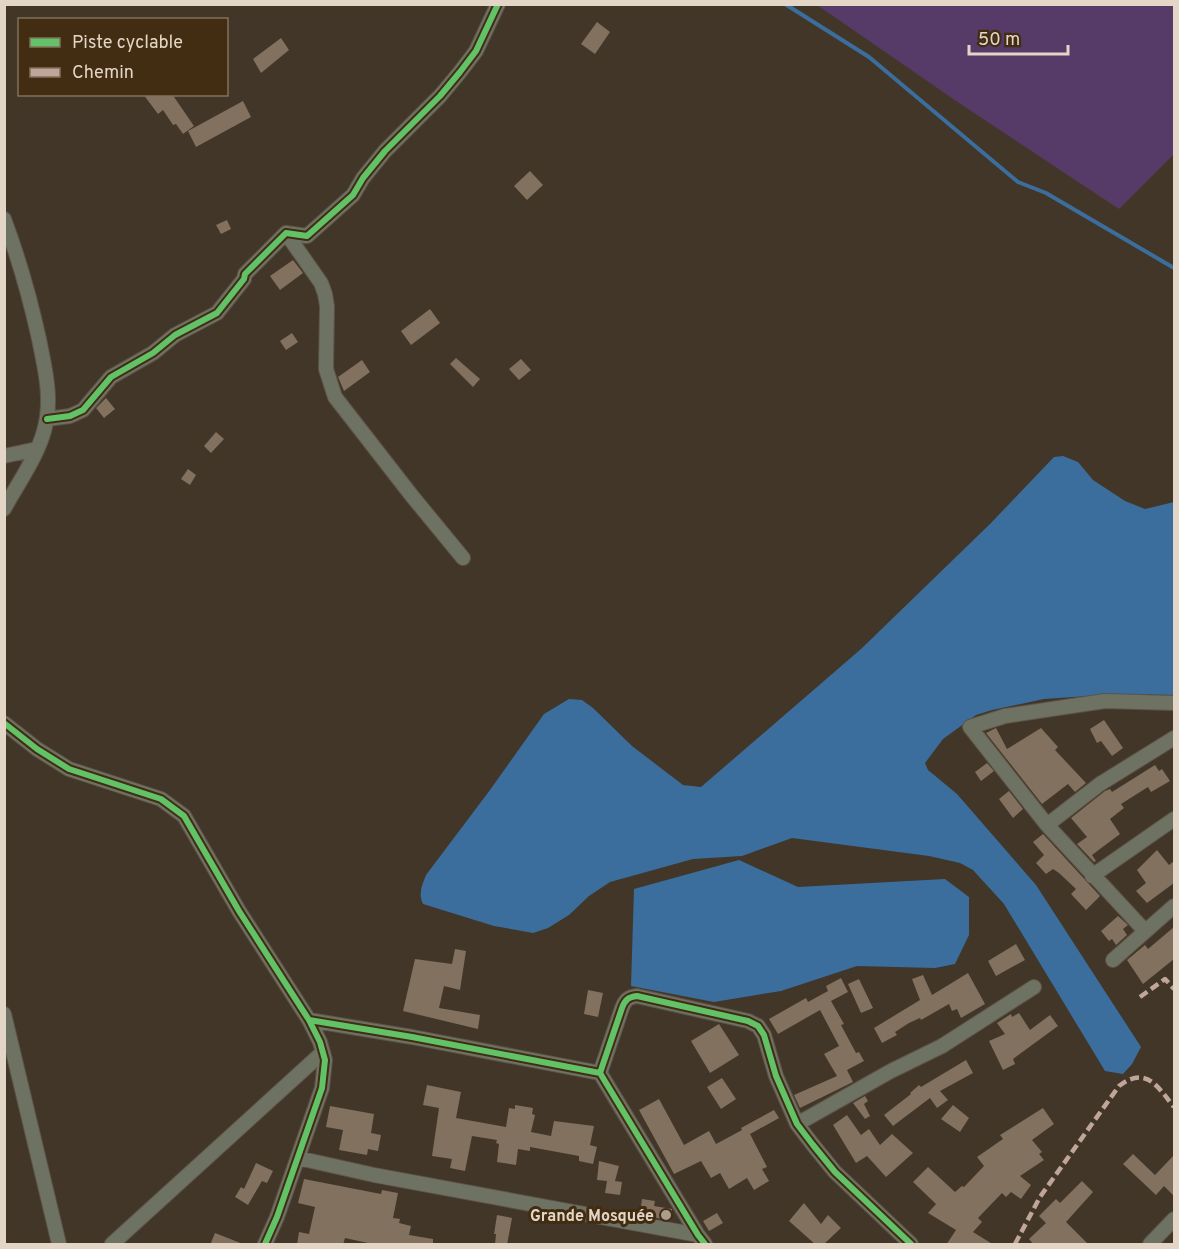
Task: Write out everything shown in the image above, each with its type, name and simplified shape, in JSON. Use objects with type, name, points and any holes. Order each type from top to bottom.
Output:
[{"type":"street","points":[[286,233],[308,236],[353,195],[363,178],[385,152],[440,96],[476,51],[498,4]]},
{"type":"street","points":[[4,219],[28,290],[47,378],[47,418],[42,440],[4,509]]},
{"type":"street","points":[[47,418],[70,416],[83,410],[111,377],[153,353],[175,335],[217,312],[244,279],[245,274],[286,233]]},
{"type":"street","points":[[286,233],[321,284],[325,294],[327,306],[326,369],[335,397],[463,558]]},
{"type":"street","points":[[4,456],[37,449]]},
{"type":"street","points":[[1145,931],[1047,825],[970,729],[970,726],[1005,716],[1105,701],[1174,703]]},
{"type":"street","points":[[4,723],[28,744],[69,768],[161,799],[184,816],[239,911],[309,1020],[325,1060],[322,1088],[265,1245]]},
{"type":"street","points":[[1047,825],[1100,784],[1174,738]]},
{"type":"street","points":[[1092,876],[1174,819]]},
{"type":"street","points":[[1113,960],[1174,906]]},
{"type":"street","points":[[797,1124],[891,1071],[942,1046],[1034,987]]},
{"type":"street","points":[[600,1073],[622,1008],[625,1001],[631,997],[637,996],[748,1021],[758,1026],[764,1035],[776,1076],[797,1124],[835,1172],[911,1245]]},
{"type":"street","points":[[4,1014],[59,1245]]},
{"type":"street","points":[[309,1020],[412,1036],[600,1073],[701,1240]]},
{"type":"street","points":[[112,1245],[323,1052]]},
{"type":"street","points":[[298,1158],[701,1240]]},
{"type":"street","points":[[1150,1245],[1174,1219]]},
{"type":"shaded area","points":[[817,5],[1174,5],[1174,154],[1119,209]]},
{"type":"water","points":[[1063,456],[1078,462],[1093,480],[1125,501],[1145,509],[1174,502],[1174,695],[1118,694],[1044,699],[992,710],[976,715],[943,739],[925,763],[928,770],[957,794],[1036,885],[1141,1047],[1132,1064],[1123,1074],[1105,1071],[1004,904],[973,870],[960,863],[929,856],[792,838],[742,856],[693,859],[610,882],[589,896],[569,915],[548,928],[533,933],[494,926],[423,904],[421,893],[426,875],[544,714],[569,699],[582,700],[632,746],[683,785],[701,787],[861,649],[990,524],[1054,457]]},
{"type":"water","points":[[739,860],[798,887],[945,879],[969,897],[969,935],[955,964],[935,968],[857,966],[781,991],[714,1002],[631,986],[634,889]]},
{"type":"building","points":[[597,22],[610,32],[595,54],[581,44]]},
{"type":"building","points":[[281,38],[289,50],[261,73],[253,59]]},
{"type":"building","points":[[144,96],[173,96],[194,126],[183,134],[176,124],[173,125],[163,110],[158,114]]},
{"type":"building","points":[[243,101],[251,117],[196,147],[188,131]]},
{"type":"building","points":[[530,171],[543,185],[527,200],[514,186]]},
{"type":"building","points":[[227,220],[231,229],[221,234],[216,225]]},
{"type":"building","points":[[293,260],[303,273],[280,290],[270,276]]},
{"type":"building","points":[[430,309],[440,323],[411,345],[401,331]]},
{"type":"building","points":[[292,333],[298,342],[286,350],[280,341]]},
{"type":"building","points":[[456,358],[480,379],[473,387],[450,364]]},
{"type":"building","points":[[521,359],[531,370],[519,380],[509,369]]},
{"type":"building","points":[[362,360],[370,372],[344,391],[338,377]]},
{"type":"building","points":[[106,398],[115,409],[104,418],[96,408]]},
{"type":"building","points":[[216,432],[224,439],[211,453],[204,446]]},
{"type":"building","points":[[188,469],[196,475],[190,485],[181,479]]},
{"type":"building","points":[[1104,720],[1123,748],[1112,756],[1101,741],[1097,743],[1090,729]]},
{"type":"building","points":[[996,728],[1007,749],[1041,728],[1058,747],[1055,750],[1086,783],[1075,792],[1068,784],[1042,804],[986,733]]},
{"type":"building","points":[[987,763],[994,771],[981,781],[975,772]]},
{"type":"building","points":[[1155,765],[1159,771],[1162,769],[1170,781],[1151,792],[1148,787],[1121,804],[1124,808],[1110,819],[1120,834],[1092,855],[1096,861],[1094,862],[1077,844],[1087,837],[1071,818],[1105,791],[1110,789],[1112,792]]},
{"type":"building","points":[[1009,791],[1023,809],[1013,818],[999,799]]},
{"type":"building","points":[[1043,834],[1100,896],[1086,910],[1071,894],[1076,889],[1059,873],[1053,869],[1046,874],[1036,863],[1044,855],[1033,842]]},
{"type":"building","points":[[1157,850],[1169,865],[1174,861],[1174,883],[1147,903],[1136,891],[1146,883],[1137,870]]},
{"type":"building","points":[[1118,916],[1128,925],[1123,929],[1127,935],[1116,945],[1112,939],[1109,941],[1101,931]]},
{"type":"building","points":[[1174,927],[1174,959],[1143,984],[1127,960],[1145,945],[1148,949]]},
{"type":"building","points":[[1016,944],[1025,960],[996,976],[988,961]]},
{"type":"building","points":[[455,949],[466,951],[460,990],[444,986],[439,1008],[480,1015],[478,1029],[403,1011],[415,959],[452,964]]},
{"type":"building","points":[[968,973],[985,1004],[961,1018],[957,1009],[952,1011],[949,1004],[921,1020],[920,1018],[909,1023],[895,1032],[897,1035],[882,1043],[874,1028],[920,1000],[912,979],[923,975],[932,995]]},
{"type":"building","points":[[841,978],[848,992],[831,1001],[856,1053],[859,1052],[864,1061],[847,1070],[853,1082],[800,1108],[794,1095],[837,1076],[824,1054],[839,1046],[820,1010],[778,1034],[769,1019],[806,998],[808,1002],[828,991],[826,986]]},
{"type":"building","points":[[859,979],[873,1008],[861,1013],[848,984]]},
{"type":"building","points":[[588,990],[603,993],[598,1017],[584,1014]]},
{"type":"building","points":[[1019,1013],[1030,1030],[1050,1015],[1058,1026],[1013,1059],[1015,1064],[1003,1070],[989,1041],[1005,1034],[997,1023],[1011,1014],[1012,1017]]},
{"type":"building","points":[[719,1024],[739,1055],[710,1073],[691,1041]]},
{"type":"building","points":[[966,1060],[973,1073],[940,1091],[948,1100],[937,1108],[930,1098],[893,1126],[884,1115],[919,1085],[921,1087]]},
{"type":"building","points":[[722,1078],[736,1099],[721,1109],[707,1087]]},
{"type":"building","points":[[427,1085],[461,1092],[456,1118],[506,1127],[509,1108],[515,1109],[515,1105],[533,1108],[532,1114],[535,1115],[531,1132],[551,1136],[554,1121],[594,1126],[590,1145],[597,1147],[593,1164],[579,1161],[579,1156],[530,1147],[530,1151],[518,1149],[516,1165],[497,1162],[499,1144],[496,1143],[497,1140],[472,1136],[465,1171],[450,1168],[452,1159],[432,1156],[439,1108],[423,1105]]},
{"type":"building","points":[[865,1096],[868,1101],[864,1104],[870,1116],[865,1119],[853,1103]]},
{"type":"building","points":[[659,1099],[684,1145],[709,1131],[716,1144],[774,1110],[779,1118],[750,1134],[767,1167],[762,1169],[769,1181],[754,1190],[747,1178],[729,1189],[720,1173],[711,1178],[701,1161],[674,1174],[639,1110]]},
{"type":"building","points":[[953,1105],[969,1118],[960,1132],[941,1119]]},
{"type":"building","points":[[330,1106],[374,1114],[371,1133],[381,1135],[378,1151],[368,1149],[367,1155],[339,1150],[343,1130],[326,1127]]},
{"type":"building","points":[[1043,1108],[1054,1124],[1032,1140],[1042,1152],[1039,1154],[1044,1160],[1020,1176],[1031,1185],[1021,1199],[1011,1192],[1006,1197],[1002,1193],[978,1218],[982,1222],[973,1232],[994,1245],[946,1245],[956,1230],[928,1213],[936,1204],[913,1182],[928,1167],[955,1192],[962,1186],[964,1187],[984,1166],[977,1157],[1003,1139],[1000,1135]]},
{"type":"building","points":[[847,1115],[861,1135],[869,1129],[880,1145],[892,1134],[913,1153],[886,1177],[867,1156],[856,1163],[833,1125]]},
{"type":"building","points":[[1133,1154],[1155,1175],[1174,1155],[1174,1196],[1164,1186],[1156,1195],[1123,1164]]},
{"type":"building","points":[[599,1161],[619,1166],[615,1181],[622,1182],[620,1195],[605,1193],[607,1181],[597,1180]]},
{"type":"building","points":[[256,1163],[273,1171],[267,1183],[262,1181],[248,1205],[235,1197],[241,1187],[244,1189]]},
{"type":"building","points":[[304,1179],[381,1194],[382,1190],[398,1193],[393,1218],[400,1219],[399,1223],[411,1226],[409,1235],[433,1239],[433,1245],[377,1245],[345,1238],[343,1245],[297,1245],[299,1232],[309,1234],[315,1207],[298,1203]]},
{"type":"building","points":[[1082,1181],[1093,1192],[1066,1222],[1089,1245],[1034,1245],[1029,1239],[1046,1223],[1039,1216],[1056,1199],[1060,1203]]},
{"type":"building","points":[[642,1199],[655,1201],[654,1206],[672,1209],[670,1221],[640,1214]]},
{"type":"building","points":[[804,1203],[821,1224],[828,1215],[841,1228],[823,1245],[816,1245],[789,1221]]},
{"type":"building","points":[[717,1213],[723,1223],[709,1231],[703,1221]]},
{"type":"building","points":[[497,1215],[512,1218],[507,1245],[495,1245]]},
{"type":"building","points":[[215,1233],[243,1244],[243,1245],[210,1245]]},
{"type":"waterway","points":[[785,4],[869,57],[1018,182],[1046,193],[1174,268]]},
{"type":"marked path","points":[[1140,997],[1165,979],[1174,989]]},
{"type":"marked path","points":[[1015,1244],[1040,1197],[1119,1086],[1128,1080],[1144,1078],[1157,1086],[1174,1107]]},
{"type":"cycle path","points":[[47,419],[70,416],[83,410],[111,377],[153,353],[175,335],[217,313],[244,279],[245,274],[286,233],[307,236],[353,195],[363,178],[385,151],[440,96],[476,51],[498,4]]},
{"type":"cycle path","points":[[4,723],[37,749],[69,769],[161,799],[184,816],[239,911],[309,1020],[320,1042],[325,1060],[322,1088],[277,1217],[265,1244]]},
{"type":"cycle path","points":[[600,1073],[623,1005],[631,997],[637,996],[748,1021],[758,1026],[764,1035],[776,1076],[797,1124],[835,1172],[911,1244]]},
{"type":"cycle path","points":[[309,1020],[600,1073],[705,1244]]},
{"type":"place","name":"Grande Mosquée","points":[[666,1215]]}]
